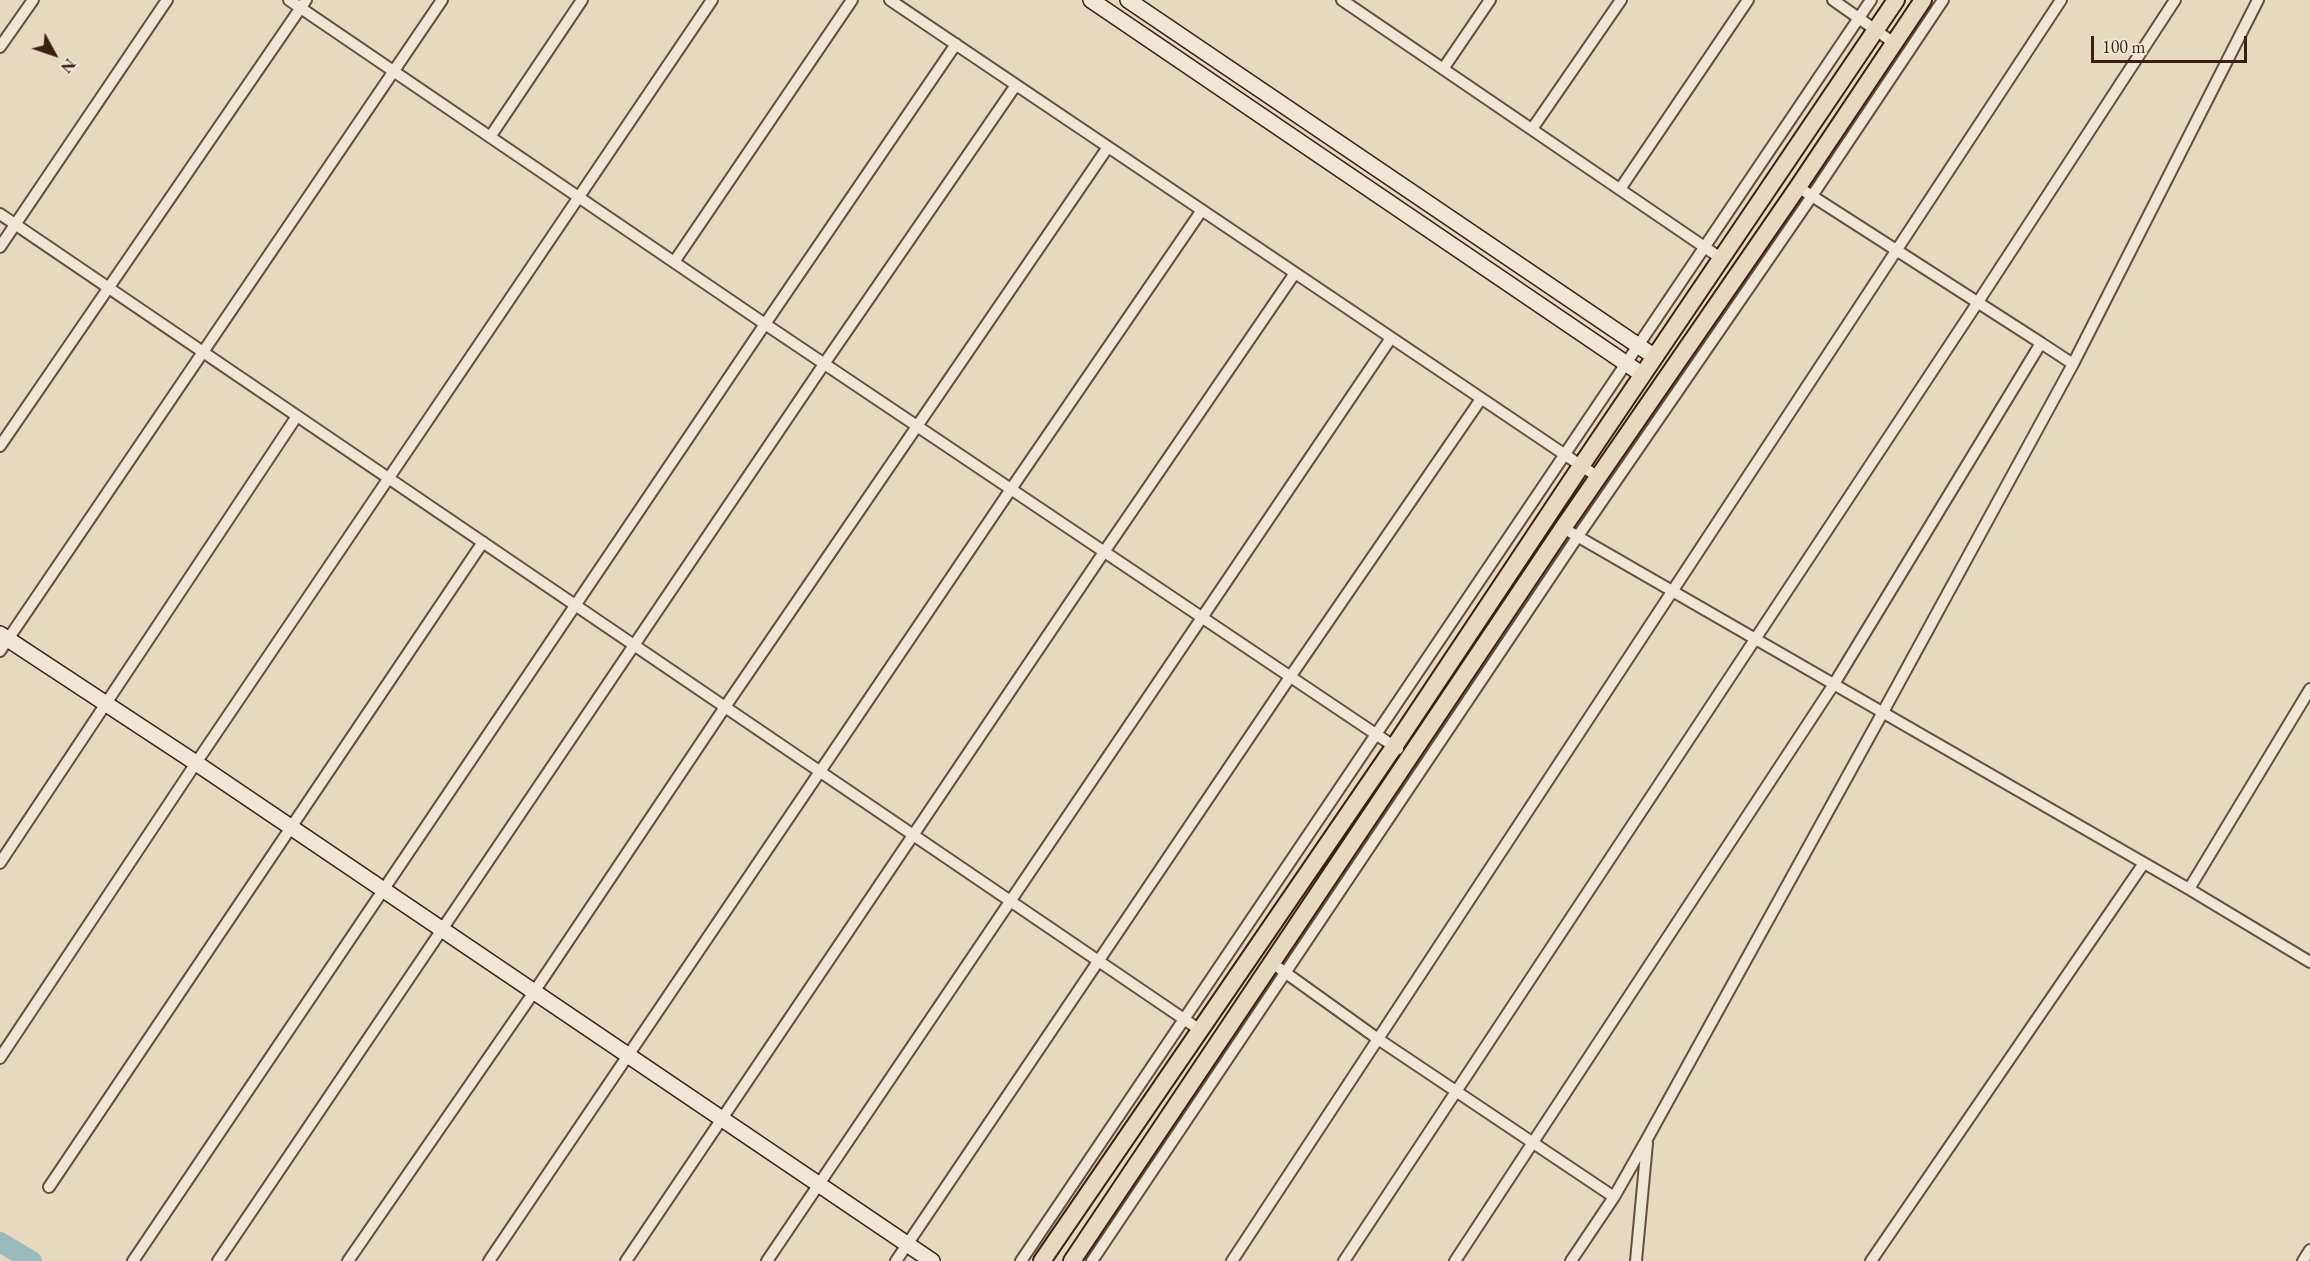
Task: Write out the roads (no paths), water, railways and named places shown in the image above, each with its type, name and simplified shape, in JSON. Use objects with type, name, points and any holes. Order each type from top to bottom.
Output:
[{"type":"main road","points":[[1091,0],[1643,375]]},
{"type":"main road","points":[[1128,0],[1655,357]]},
{"type":"main road","points":[[1042,1261],[1394,747],[1896,0]]},
{"type":"main road","points":[[1072,1261],[1411,757],[1570,532],[1598,477],[1923,0]]},
{"type":"main road","points":[[3,641],[106,704],[196,764],[932,1261]]},
{"type":"street","points":[[0,47],[33,0]]},
{"type":"street","points":[[0,247],[167,0]]},
{"type":"street","points":[[289,0],[303,4],[394,71],[765,324],[1411,757]]},
{"type":"street","points":[[3,641],[442,0]]},
{"type":"street","points":[[490,137],[582,0]]},
{"type":"street","points":[[0,1058],[712,0]]},
{"type":"street","points":[[674,262],[852,0]]},
{"type":"street","points":[[890,0],[1598,477]]},
{"type":"street","points":[[1342,0],[1358,5],[1443,69],[1722,259]]},
{"type":"street","points":[[1443,69],[1490,0]]},
{"type":"street","points":[[1532,129],[1621,0]]},
{"type":"street","points":[[1620,189],[1748,0]]},
{"type":"street","points":[[1833,0],[1894,43]]},
{"type":"street","points":[[1021,1261],[1870,0]]},
{"type":"street","points":[[1092,1261],[1286,973],[1570,532],[1812,196],[1943,0]]},
{"type":"street","points":[[1232,1261],[2061,0]]},
{"type":"street","points":[[1344,1261],[1978,303],[2175,0]]},
{"type":"street","points":[[1571,1261],[1614,1197],[1647,1139],[2073,364],[2258,0]]},
{"type":"street","points":[[0,446],[303,4]]},
{"type":"street","points":[[133,1261],[956,44]]},
{"type":"street","points":[[218,1261],[824,364],[1016,85]]},
{"type":"street","points":[[348,1261],[534,992],[725,707],[1108,147]]},
{"type":"street","points":[[1797,187],[2073,364]]},
{"type":"street","points":[[489,1261],[1202,210]]},
{"type":"street","points":[[0,214],[1200,1030]]},
{"type":"street","points":[[626,1261],[1295,273]]},
{"type":"street","points":[[767,1261],[1200,616],[1390,338]]},
{"type":"street","points":[[1455,1261],[1834,684],[2041,343]]},
{"type":"street","points":[[896,1261],[1290,677],[1481,399]]},
{"type":"street","points":[[0,863],[297,416]]},
{"type":"street","points":[[1570,532],[2189,889],[2310,962]]},
{"type":"street","points":[[49,1187],[483,542]]},
{"type":"street","points":[[2189,889],[2310,689]]},
{"type":"street","points":[[1871,1261],[2144,863]]},
{"type":"street","points":[[1272,963],[1378,1039],[1614,1197]]},
{"type":"street","points":[[1636,1261],[1647,1139]]},
{"type":"street","points":[[2303,1261],[2310,1250]]},
{"type":"waterway","points":[[0,1242],[32,1261]]}]
